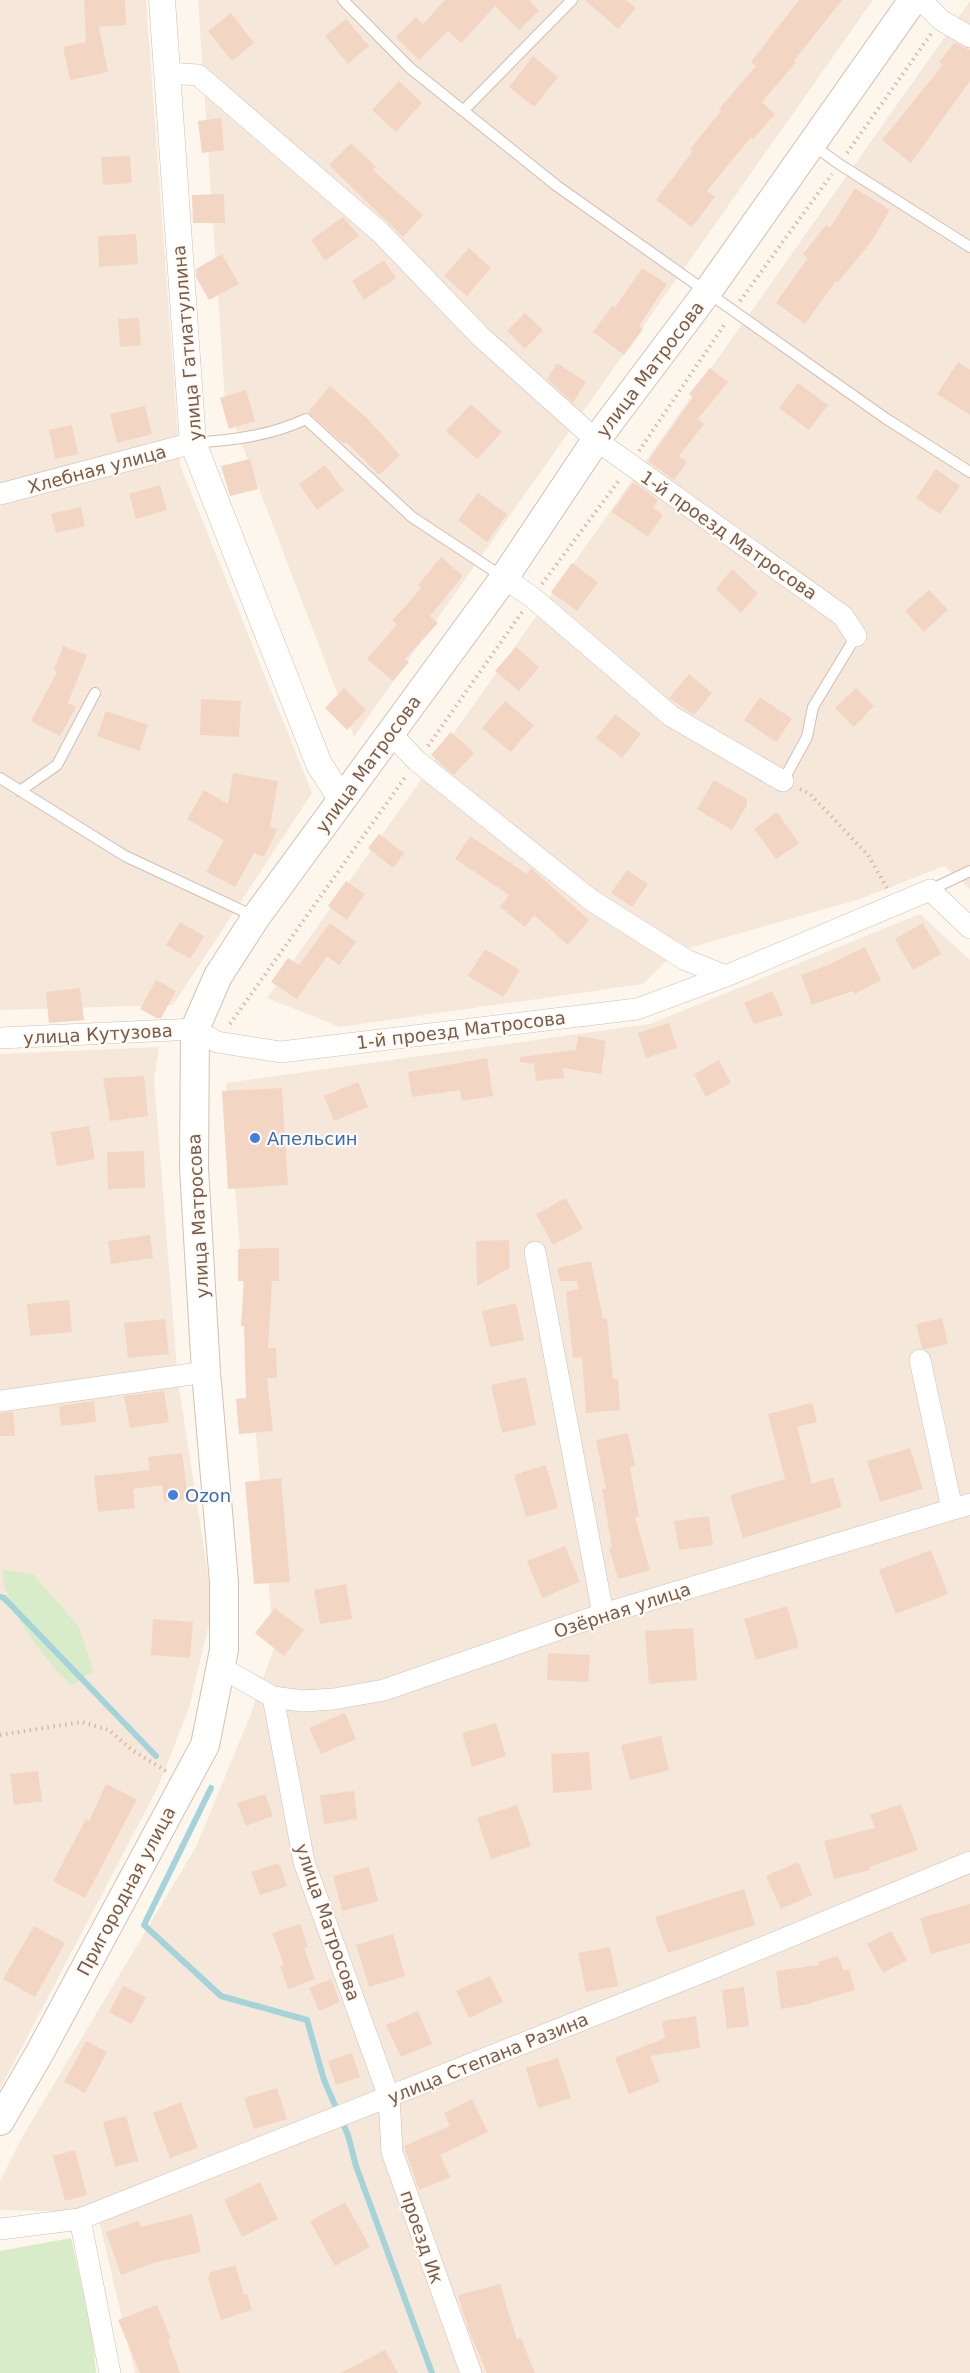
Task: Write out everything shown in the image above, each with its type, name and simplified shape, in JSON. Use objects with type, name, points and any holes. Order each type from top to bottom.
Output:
[{"type":"main road","name":"улица Матросова","points":[[222,1658],[224,1582],[206,1372],[194,1168],[206,1036],[218,976],[256,917],[504,578],[596,440],[708,291],[913,0]]},
{"type":"main road","name":"Пригородная улица","points":[[0,2121],[39,2054],[205,1745],[222,1658]]},
{"type":"street","name":"улица Гатиатуллина","points":[[162,0],[193,443],[319,764],[342,800]]},
{"type":"street","points":[[921,0],[940,20],[970,37]]},
{"type":"street","name":"1-й проезд Матросова","points":[[167,73],[198,75],[380,232],[480,336],[596,440],[843,616],[856,636]]},
{"type":"street","name":"Хлебная улица","points":[[0,494],[193,443]]},
{"type":"street","points":[[504,578],[532,597],[671,716],[783,781]]},
{"type":"street","points":[[390,733],[417,762],[591,900],[686,960],[726,976]]},
{"type":"street","name":"1-й проезд Матросова","points":[[206,1036],[281,1052],[637,1009],[726,976],[930,890]]},
{"type":"street","points":[[930,890],[970,928]]},
{"type":"street","name":"улица Кутузова","points":[[0,1038],[206,1036]]},
{"type":"street","points":[[535,1252],[603,1614]]},
{"type":"street","points":[[920,1360],[961,1507]]},
{"type":"street","points":[[0,1401],[206,1372]]},
{"type":"street","name":"Озёрная улица","points":[[273,1697],[302,1701],[334,1700],[384,1690],[603,1614],[961,1507]]},
{"type":"street","points":[[222,1658],[273,1697]]},
{"type":"street","name":"улица Матросова","points":[[273,1697],[304,1862],[389,2097]]},
{"type":"street","name":"улица Степана Разина","points":[[0,2229],[80,2219],[713,1968],[970,1862]]},
{"type":"street","name":"проезд Ик","points":[[389,2097],[392,2152],[471,2373]]},
{"type":"street","points":[[80,2219],[110,2373]]},
{"type":"lane","points":[[343,0],[410,68],[557,186],[885,418],[970,472]]},
{"type":"lane","points":[[464,110],[572,0]]},
{"type":"lane","points":[[813,145],[970,247]]},
{"type":"lane","points":[[193,443],[237,440],[282,430],[306,419],[412,517],[504,578]]},
{"type":"lane","points":[[783,781],[807,737],[813,707],[856,636]]},
{"type":"lane","points":[[20,791],[57,765],[95,693]]},
{"type":"lane","points":[[0,778],[125,856],[256,917]]},
{"type":"lane","points":[[930,890],[970,871]]},
{"type":"path","points":[[206,1036],[417,762],[532,597],[630,464],[734,310],[940,20]]},
{"type":"path","points":[[783,781],[810,794],[868,855],[897,903]]},
{"type":"path","points":[[0,1735],[82,1722],[109,1730],[132,1750],[184,1783]]},
{"type":"shaded area","points":[[0,0],[146,0],[180,465],[312,793],[173,1005],[0,1010]]},
{"type":"shaded area","points":[[198,0],[873,0],[354,737],[225,400]]},
{"type":"shaded area","points":[[970,1],[970,889],[944,866],[860,899],[675,952],[643,984],[340,1027],[267,998]]},
{"type":"shaded area","points":[[920,914],[970,960],[970,2373],[135,2373],[97,2212],[0,2210],[0,2181],[21,2139],[196,1847],[250,1716],[274,1648],[226,1083],[650,1024]]},
{"type":"shaded area","points":[[159,1047],[154,1079],[178,1381],[213,1607],[189,1708],[158,1787],[0,2089],[0,1054]]},
{"type":"green space","points":[[3,1570],[33,1574],[79,1627],[93,1671],[72,1685],[51,1664],[17,1616],[4,1584]]},
{"type":"green space","points":[[71,2238],[92,2332],[96,2373],[0,2373],[0,2251]]},
{"type":"building","points":[[84,0],[125,0],[126,25],[99,27],[108,72],[70,80],[63,47],[86,42]]},
{"type":"building","points":[[445,0],[529,0],[539,11],[519,30],[495,6],[461,43],[448,31],[419,60],[396,37],[416,17],[423,24]]},
{"type":"building","points":[[585,0],[626,0],[636,8],[618,29]]},
{"type":"building","points":[[799,0],[842,0],[794,61],[796,62],[762,102],[775,114],[753,139],[751,137],[707,191],[715,197],[692,227],[656,200],[693,151],[690,149],[721,111],[719,109],[756,66],[751,62]]},
{"type":"building","points":[[231,13],[254,43],[232,61],[208,31]]},
{"type":"building","points":[[346,19],[369,46],[348,64],[325,36]]},
{"type":"building","points":[[954,43],[970,50],[970,81],[911,163],[882,140],[943,65],[939,62]]},
{"type":"building","points":[[533,56],[558,77],[534,107],[509,87]]},
{"type":"building","points":[[399,81],[422,103],[396,132],[372,110]]},
{"type":"building","points":[[221,118],[224,150],[202,153],[198,121]]},
{"type":"building","points":[[351,143],[376,167],[373,170],[423,215],[403,237],[329,165]]},
{"type":"building","points":[[130,156],[132,183],[103,185],[101,157]]},
{"type":"building","points":[[855,188],[890,210],[871,242],[838,282],[836,281],[805,324],[776,303],[808,258],[803,254],[826,225],[830,228]]},
{"type":"building","points":[[224,194],[225,223],[193,223],[192,195]]},
{"type":"building","points":[[343,217],[359,236],[325,261],[311,240]]},
{"type":"building","points":[[136,234],[138,264],[99,267],[98,236]]},
{"type":"building","points":[[469,248],[491,268],[467,296],[444,276]]},
{"type":"building","points":[[222,254],[239,284],[209,300],[196,277],[196,269]]},
{"type":"building","points":[[384,260],[396,278],[364,300],[352,281]]},
{"type":"building","points":[[642,268],[667,284],[639,326],[643,329],[624,355],[593,332],[612,306],[615,308]]},
{"type":"building","points":[[525,313],[543,330],[525,349],[507,331]]},
{"type":"building","points":[[139,318],[141,345],[120,347],[118,319]]},
{"type":"building","points":[[958,362],[970,370],[970,415],[937,394]]},
{"type":"building","points":[[557,363],[586,382],[573,403],[547,379]]},
{"type":"building","points":[[710,368],[728,382],[698,419],[704,424],[679,456],[687,462],[674,480],[648,461],[693,397],[689,394]]},
{"type":"building","points":[[798,383],[828,405],[809,430],[779,408]]},
{"type":"building","points":[[330,386],[367,418],[400,455],[379,475],[346,442],[344,444],[308,412]]},
{"type":"building","points":[[246,390],[255,421],[229,429],[220,398]]},
{"type":"building","points":[[471,404],[502,432],[477,459],[446,431]]},
{"type":"building","points":[[145,406],[152,434],[117,443],[110,414]]},
{"type":"building","points":[[72,425],[78,454],[55,459],[49,430]]},
{"type":"building","points":[[250,459],[258,489],[230,496],[221,466]]},
{"type":"building","points":[[325,465],[344,490],[317,510],[299,484]]},
{"type":"building","points":[[936,469],[960,486],[940,514],[916,498]]},
{"type":"building","points":[[633,482],[658,500],[653,508],[663,515],[648,537],[612,512]]},
{"type":"building","points":[[160,485],[167,510],[136,519],[129,494]]},
{"type":"building","points":[[478,493],[507,514],[487,542],[458,520]]},
{"type":"building","points":[[81,507],[85,526],[56,533],[51,514]]},
{"type":"building","points":[[441,557],[463,576],[430,616],[438,623],[405,659],[409,662],[393,681],[367,659],[397,624],[392,621],[421,588],[418,585]]},
{"type":"building","points":[[572,563],[598,582],[577,611],[551,592]]},
{"type":"building","points":[[732,569],[758,593],[741,613],[716,589]]},
{"type":"building","points":[[929,590],[948,610],[924,632],[905,611]]},
{"type":"building","points":[[63,646],[87,655],[68,703],[76,707],[60,736],[31,721],[57,672],[54,670]]},
{"type":"building","points":[[516,647],[539,667],[519,691],[495,671]]},
{"type":"building","points":[[689,674],[712,693],[694,715],[669,698]]},
{"type":"building","points":[[344,688],[366,710],[347,730],[325,708]]},
{"type":"building","points":[[856,688],[874,706],[854,727],[835,708]]},
{"type":"building","points":[[760,697],[792,719],[776,742],[744,720]]},
{"type":"building","points":[[201,699],[241,701],[239,737],[200,735]]},
{"type":"building","points":[[505,701],[534,725],[511,752],[482,728]]},
{"type":"building","points":[[106,711],[148,725],[139,751],[97,736]]},
{"type":"building","points":[[615,714],[641,734],[622,758],[596,738]]},
{"type":"building","points":[[451,732],[474,753],[454,775],[431,755]]},
{"type":"building","points":[[233,773],[278,781],[270,827],[277,830],[264,857],[254,853],[235,887],[206,872],[224,840],[187,819],[204,790],[228,804]]},
{"type":"building","points":[[714,780],[747,799],[747,805],[732,830],[697,809]]},
{"type":"building","points":[[777,812],[799,843],[776,859],[754,829]]},
{"type":"building","points":[[379,834],[404,853],[393,868],[368,848]]},
{"type":"building","points":[[470,836],[527,874],[531,868],[589,920],[568,945],[534,915],[525,927],[500,907],[509,895],[455,859]]},
{"type":"building","points":[[627,870],[648,884],[632,907],[611,893]]},
{"type":"building","points":[[346,881],[365,894],[347,920],[328,906]]},
{"type":"building","points":[[180,922],[204,936],[190,959],[166,945]]},
{"type":"building","points":[[330,923],[356,942],[339,965],[327,956],[297,999],[271,982],[288,958],[299,965]]},
{"type":"building","points":[[923,923],[941,954],[913,970],[895,939]]},
{"type":"building","points":[[865,947],[881,980],[855,994],[853,991],[812,1005],[801,975]]},
{"type":"building","points":[[485,949],[520,970],[503,997],[468,976]]},
{"type":"building","points":[[156,980],[176,991],[161,1018],[140,1009]]},
{"type":"building","points":[[80,988],[84,1020],[49,1023],[46,992]]},
{"type":"building","points":[[772,991],[783,1015],[754,1024],[744,1003]]},
{"type":"building","points":[[669,1023],[677,1048],[646,1058],[638,1033]]},
{"type":"building","points":[[578,1036],[606,1041],[601,1074],[563,1068],[564,1078],[536,1081],[534,1064],[520,1062],[520,1057],[576,1050]]},
{"type":"building","points":[[487,1058],[493,1096],[462,1101],[460,1090],[412,1097],[408,1072]]},
{"type":"building","points":[[719,1060],[731,1083],[706,1097],[694,1074]]},
{"type":"building","points":[[144,1076],[148,1116],[110,1121],[103,1078]]},
{"type":"building","points":[[358,1082],[368,1107],[334,1121],[324,1096]]},
{"type":"building","name":"Апельсин","points":[[282,1088],[288,1185],[228,1189],[222,1091]]},
{"type":"building","points":[[89,1126],[95,1159],[57,1166],[51,1132]]},
{"type":"building","points":[[144,1151],[145,1188],[108,1189],[107,1152]]},
{"type":"building","points":[[566,1198],[583,1229],[553,1245],[536,1214]]},
{"type":"building","points":[[150,1235],[153,1258],[111,1264],[108,1241]]},
{"type":"building","points":[[509,1240],[510,1268],[477,1286],[476,1241]]},
{"type":"building","points":[[279,1248],[279,1281],[272,1281],[268,1348],[276,1348],[277,1378],[267,1378],[273,1431],[239,1434],[236,1399],[246,1398],[244,1326],[241,1326],[244,1281],[238,1281],[238,1249]]},
{"type":"building","points":[[591,1261],[603,1319],[607,1319],[613,1379],[618,1379],[620,1410],[586,1413],[582,1357],[573,1358],[566,1292],[578,1289],[577,1281],[560,1281],[557,1268]]},
{"type":"building","points":[[69,1300],[72,1332],[30,1336],[27,1304]]},
{"type":"building","points":[[516,1303],[524,1340],[490,1347],[482,1311]]},
{"type":"building","points":[[942,1318],[948,1344],[922,1348],[916,1324]]},
{"type":"building","points":[[165,1319],[169,1354],[128,1358],[124,1323]]},
{"type":"building","points":[[526,1377],[536,1425],[502,1433],[491,1385]]},
{"type":"building","points":[[164,1391],[169,1422],[130,1428],[124,1396]]},
{"type":"building","points":[[94,1401],[96,1422],[61,1426],[59,1406]]},
{"type":"building","points":[[812,1403],[817,1422],[797,1427],[812,1484],[833,1477],[842,1507],[743,1538],[730,1495],[785,1479],[768,1414]]},
{"type":"building","points":[[13,1412],[15,1436],[0,1436],[0,1413]]},
{"type":"building","points":[[628,1433],[635,1466],[630,1467],[639,1517],[635,1517],[650,1570],[618,1579],[609,1548],[612,1547],[602,1489],[606,1489],[596,1440]]},
{"type":"building","points":[[910,1448],[923,1489],[880,1502],[867,1461]]},
{"type":"building","points":[[182,1453],[188,1499],[164,1502],[162,1485],[133,1489],[135,1508],[98,1512],[94,1476],[150,1470],[148,1457]]},
{"type":"building","points":[[546,1465],[558,1508],[526,1517],[514,1475]]},
{"type":"building","points":[[281,1478],[290,1582],[254,1584],[245,1482]]},
{"type":"building","points":[[709,1516],[713,1545],[679,1550],[674,1521]]},
{"type":"building","points":[[565,1546],[580,1582],[542,1598],[527,1561]]},
{"type":"building","points":[[931,1550],[948,1594],[896,1614],[879,1570]]},
{"type":"building","points":[[346,1584],[352,1619],[320,1624],[314,1590]]},
{"type":"building","points":[[787,1606],[799,1647],[756,1660],[744,1619]]},
{"type":"building","points":[[275,1608],[304,1630],[284,1656],[255,1633]]},
{"type":"building","points":[[153,1619],[193,1622],[190,1658],[151,1655]]},
{"type":"building","points":[[693,1628],[697,1680],[649,1684],[645,1631]]},
{"type":"building","points":[[548,1653],[590,1655],[588,1682],[547,1680]]},
{"type":"building","points":[[345,1713],[356,1739],[321,1754],[309,1728]]},
{"type":"building","points":[[496,1723],[506,1756],[472,1767],[462,1733]]},
{"type":"building","points":[[661,1736],[669,1770],[630,1780],[621,1745]]},
{"type":"building","points":[[589,1752],[592,1790],[553,1793],[551,1754]]},
{"type":"building","points":[[38,1771],[42,1801],[14,1805],[10,1774]]},
{"type":"building","points":[[106,1784],[137,1799],[85,1898],[53,1881],[86,1819],[89,1821]]},
{"type":"building","points":[[354,1791],[357,1819],[324,1824],[320,1795]]},
{"type":"building","points":[[265,1794],[273,1816],[246,1826],[237,1803]]},
{"type":"building","points":[[901,1804],[918,1850],[869,1867],[870,1870],[834,1879],[824,1841],[875,1828],[870,1815]]},
{"type":"building","points":[[517,1805],[531,1846],[491,1859],[477,1818]]},
{"type":"building","points":[[798,1862],[812,1895],[781,1909],[766,1876]]},
{"type":"building","points":[[279,1863],[287,1886],[260,1895],[251,1872]]},
{"type":"building","points":[[369,1867],[378,1901],[342,1911],[333,1876]]},
{"type":"building","points":[[744,1889],[755,1925],[668,1953],[655,1917]]},
{"type":"building","points":[[970,1904],[970,1943],[931,1954],[920,1918]]},
{"type":"building","points":[[300,1924],[308,1947],[304,1948],[315,1979],[288,1989],[280,1966],[284,1965],[272,1933]]},
{"type":"building","points":[[34,1926],[65,1943],[35,1997],[3,1979]]},
{"type":"building","points":[[891,1931],[907,1960],[883,1973],[867,1944]]},
{"type":"building","points":[[393,1934],[405,1976],[369,1987],[356,1945]]},
{"type":"building","points":[[610,1947],[618,1986],[586,1992],[578,1953]]},
{"type":"building","points":[[838,1956],[844,1971],[849,1969],[855,1990],[810,2004],[781,2009],[776,1971],[819,1965],[818,1962]]},
{"type":"building","points":[[490,1976],[503,2002],[469,2018],[456,1991]]},
{"type":"building","points":[[331,1979],[340,2002],[319,2011],[309,1988]]},
{"type":"building","points":[[123,1986],[146,1997],[132,2024],[109,2012]]},
{"type":"building","points":[[744,1987],[749,2026],[727,2029],[722,1990]]},
{"type":"building","points":[[418,2011],[432,2044],[401,2057],[386,2025]]},
{"type":"building","points":[[696,2016],[700,2048],[650,2056],[660,2082],[629,2094],[615,2058],[665,2038],[662,2021]]},
{"type":"building","points":[[86,2041],[107,2052],[85,2093],[64,2082]]},
{"type":"building","points":[[352,2053],[360,2077],[336,2085],[328,2061]]},
{"type":"building","points":[[558,2058],[571,2098],[538,2108],[526,2068]]},
{"type":"building","points":[[277,2088],[287,2119],[254,2129],[244,2098]]},
{"type":"building","points":[[472,2099],[488,2132],[440,2155],[450,2177],[419,2190],[404,2146],[450,2126],[444,2113]]},
{"type":"building","points":[[181,2102],[198,2148],[170,2158],[153,2113]]},
{"type":"building","points":[[126,2116],[138,2161],[115,2167],[103,2122]]},
{"type":"building","points":[[75,2150],[87,2195],[65,2201],[53,2156]]},
{"type":"building","points":[[260,2182],[278,2219],[242,2237],[224,2200]]},
{"type":"building","points":[[345,2202],[370,2247],[335,2266],[310,2221]]},
{"type":"building","points":[[192,2214],[201,2252],[153,2263],[121,2275],[106,2232],[138,2221],[141,2227]]},
{"type":"building","points":[[235,2265],[244,2295],[247,2294],[252,2310],[221,2320],[208,2278],[211,2272]]},
{"type":"building","points":[[500,2284],[517,2340],[521,2338],[535,2373],[487,2373],[469,2331],[458,2295]]},
{"type":"building","points":[[157,2305],[171,2339],[168,2340],[180,2373],[140,2373],[118,2320]]},
{"type":"building","points":[[385,2350],[398,2373],[340,2373]]},
{"type":"waterway","points":[[0,1597],[4,1598],[156,1756]]},
{"type":"waterway","points":[[211,1788],[144,1925],[221,1996],[307,2020],[324,2080],[348,2135],[356,2166],[432,2373]]},
{"type":"place","name":"Апельсин","points":[[255,1138]]},
{"type":"place","name":"Ozon","points":[[173,1495]]}]
